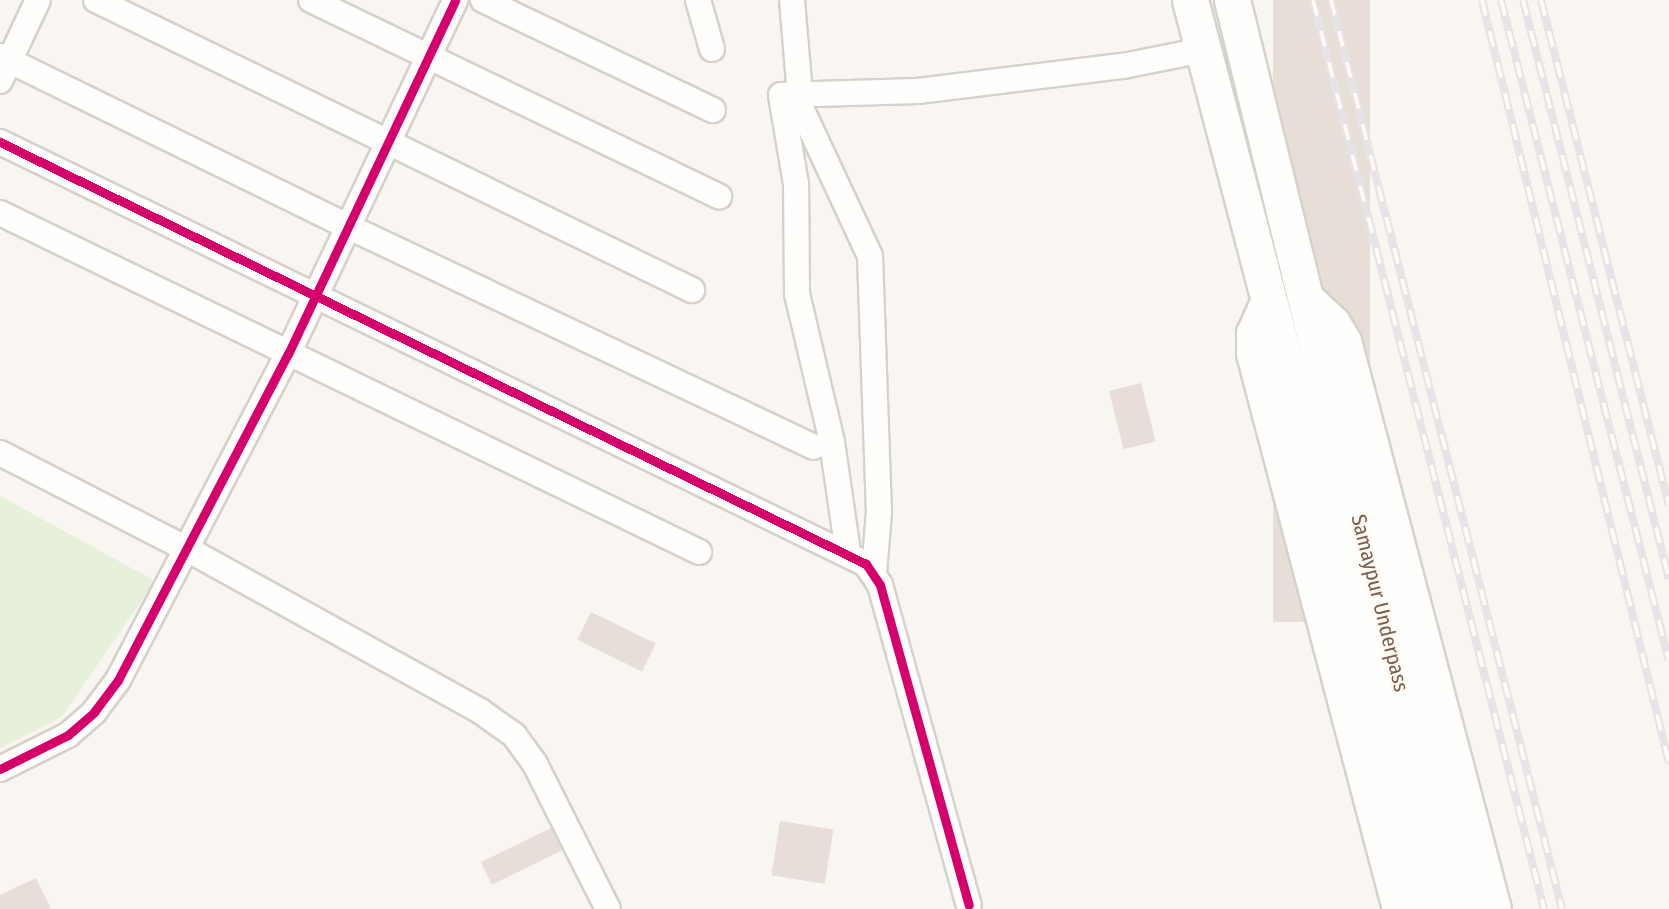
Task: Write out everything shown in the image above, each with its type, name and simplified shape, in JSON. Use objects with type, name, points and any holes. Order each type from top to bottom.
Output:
[{"type":"main road","name":"Samaypur Underpass","points":[[1190,0],[1429,909]]},
{"type":"main road","name":"Samaypur Underpass","points":[[1232,0],[1304,295],[1461,909]]},
{"type":"street","points":[[38,0],[3,66],[814,447]]},
{"type":"street","points":[[96,0],[385,144],[692,290]]},
{"type":"street","points":[[311,0],[719,196]]},
{"type":"street","points":[[0,769],[68,735],[94,712],[118,680],[288,354],[455,0]]},
{"type":"street","points":[[483,0],[713,110]]},
{"type":"street","points":[[679,0],[700,6],[712,49]]},
{"type":"street","points":[[792,0],[801,108],[870,256],[879,474],[874,573],[969,905]]},
{"type":"street","points":[[848,552],[832,442],[797,294],[796,184],[781,94],[918,92],[1123,66],[1203,50]]},
{"type":"street","points":[[0,142],[848,552],[874,573]]},
{"type":"street","points":[[0,213],[699,552]]},
{"type":"street","points":[[1304,295],[1334,323],[1345,341],[1495,909]]},
{"type":"street","points":[[1268,300],[1252,333],[1253,354],[1399,909]]},
{"type":"street","points":[[0,453],[187,549],[514,735],[535,764],[608,909]]},
{"type":"green space","points":[[0,496],[155,581],[62,717],[0,748]]},
{"type":"building","points":[[1273,0],[1370,0],[1370,622],[1273,622]]},
{"type":"building","points":[[1141,383],[1156,441],[1123,449],[1109,391]]},
{"type":"building","points":[[591,612],[656,644],[642,671],[577,640]]},
{"type":"building","points":[[780,821],[833,829],[825,884],[771,875]]},
{"type":"building","points":[[551,828],[562,850],[492,885],[481,862]]},
{"type":"building","points":[[36,878],[51,909],[0,909],[0,895]]},
{"type":"railway","points":[[1313,0],[1544,909]]},
{"type":"railway","points":[[1331,0],[1562,909]]},
{"type":"railway","points":[[1482,0],[1669,763]]},
{"type":"railway","points":[[1501,0],[1669,661]]},
{"type":"railway","points":[[1523,0],[1669,579]]},
{"type":"railway","points":[[1541,0],[1669,506]]},
{"type":"cycle path","points":[[0,769],[68,735],[94,712],[118,680],[288,354],[455,0]]},
{"type":"cycle path","points":[[0,142],[866,564],[880,585],[969,905]]}]
